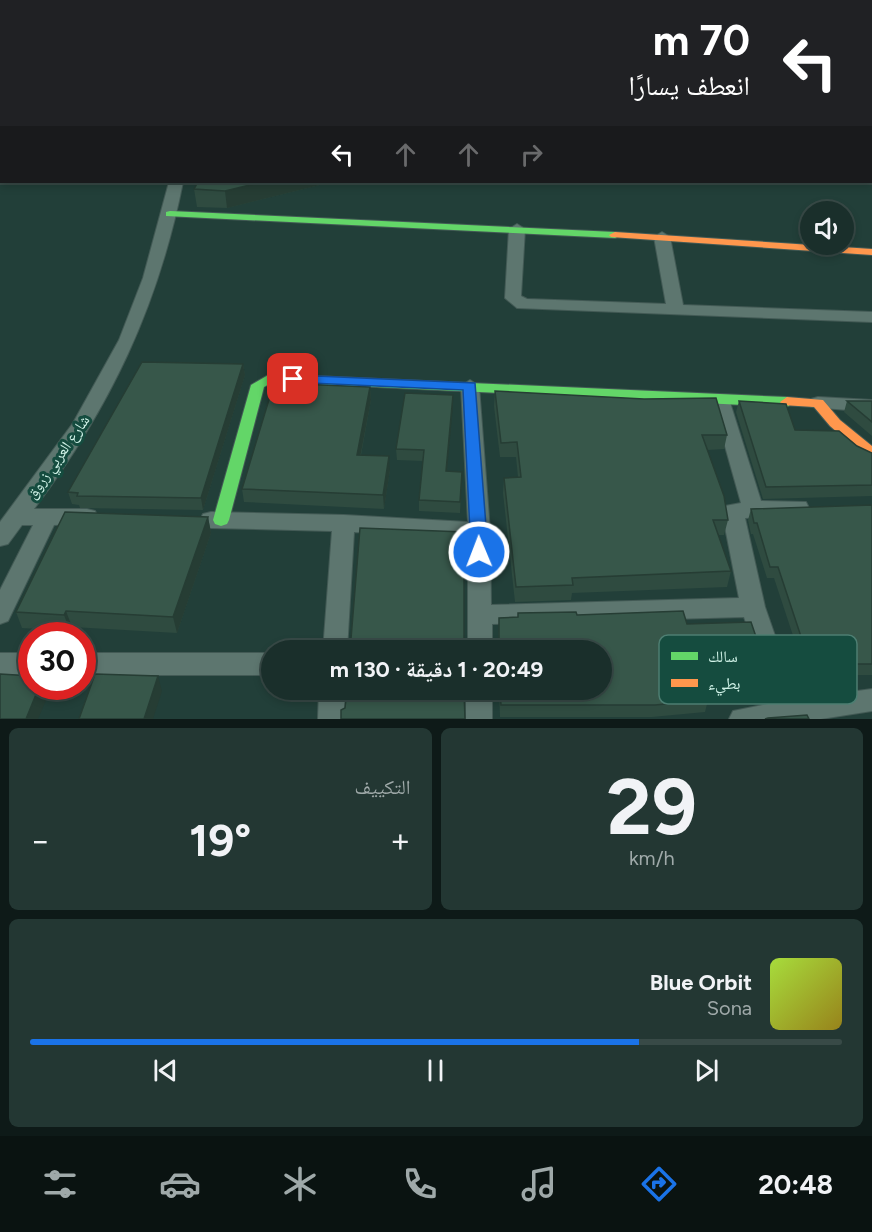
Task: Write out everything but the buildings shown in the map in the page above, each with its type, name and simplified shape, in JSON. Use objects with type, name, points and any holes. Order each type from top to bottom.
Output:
[{"type":"street","points":[[176,183],[170,214],[517,229],[872,252]]},
{"type":"street","name":"شارع العربي زروق","points":[[0,538],[81,428],[112,373],[147,292],[170,214]]},
{"type":"street","points":[[517,229],[513,298],[518,303],[872,317]]},
{"type":"street","points":[[662,237],[676,311]]},
{"type":"street","points":[[221,520],[261,381],[270,378],[872,406]]},
{"type":"street","points":[[470,386],[479,531],[480,640]]},
{"type":"street","points":[[721,400],[753,508]]},
{"type":"street","points":[[818,403],[835,423],[872,454]]},
{"type":"street","points":[[763,635],[753,607],[733,513],[753,508],[824,507]]},
{"type":"street","points":[[0,614],[48,516]]},
{"type":"street","points":[[15,517],[106,518]]},
{"type":"street","points":[[187,519],[344,522],[479,531]]},
{"type":"street","points":[[336,640],[344,522]]},
{"type":"street","points":[[480,615],[753,607]]},
{"type":"street","points":[[0,664],[18,664]]},
{"type":"street","points":[[96,664],[261,664]]},
{"type":"street","points":[[331,719],[332,700]]},
{"type":"street","points":[[479,700],[479,719]]},
{"type":"street","points":[[742,719],[789,713],[825,713],[872,700]]},
{"type":"street","points":[[786,704],[789,713]]},
{"type":"traffic: fast","points":[[170,214],[615,235]]},
{"type":"traffic: fast","points":[[221,520],[258,385],[270,378],[787,402]]},
{"type":"traffic: slow","points":[[615,235],[872,252]]},
{"type":"traffic: slow","points":[[787,402],[818,403],[835,423],[872,454]]},
{"type":"route","points":[[293,379],[470,386],[479,552]]}]
